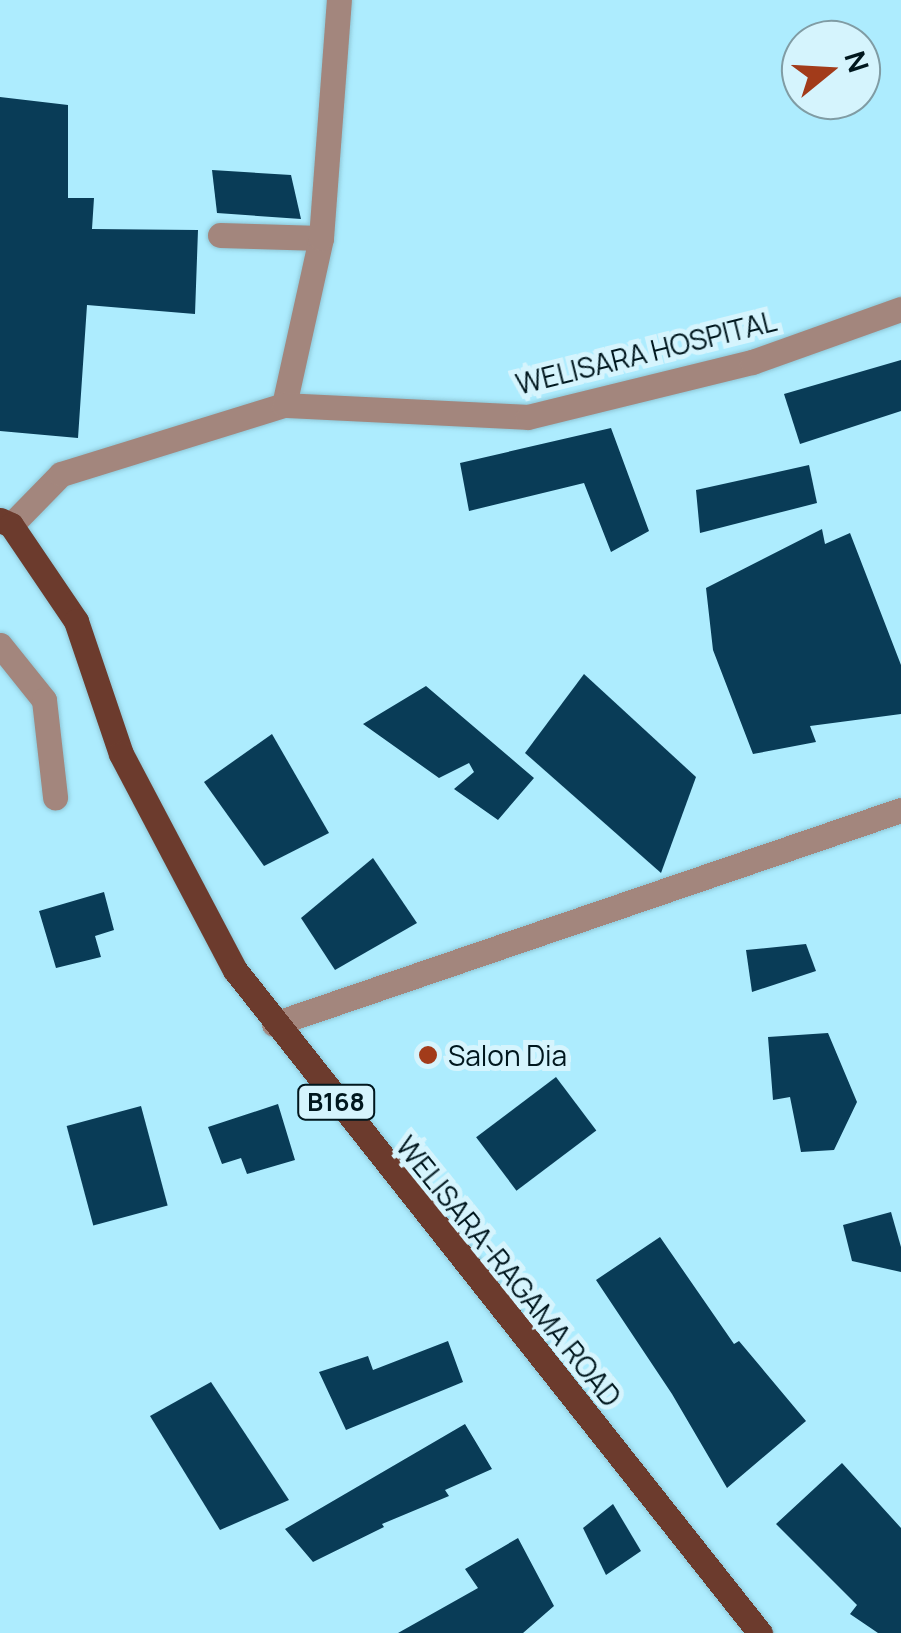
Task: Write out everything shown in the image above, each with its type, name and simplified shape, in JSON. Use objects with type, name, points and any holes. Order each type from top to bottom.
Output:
[{"type":"main road","name":"WELISARA-RAGAMA ROAD","points":[[6,522],[76,621],[121,754],[235,970],[760,1633]]},
{"type":"street","points":[[284,405],[322,238],[339,0]]},
{"type":"street","points":[[220,235],[322,238]]},
{"type":"street","name":"WELISARA HOSPITAL","points":[[6,522],[61,474],[284,405],[528,417],[752,362],[901,309]]},
{"type":"street","points":[[0,645],[44,700],[55,797]]},
{"type":"street","points":[[274,1024],[901,810]]},
{"type":"building","points":[[0,97],[68,105],[68,198],[94,198],[92,229],[198,230],[195,314],[87,305],[78,438],[0,431]]},
{"type":"building","points":[[212,170],[291,175],[301,219],[217,213]]},
{"type":"building","points":[[901,360],[901,411],[800,444],[784,394]]},
{"type":"building","points":[[611,428],[649,531],[611,552],[584,483],[469,511],[460,463]]},
{"type":"building","points":[[809,465],[817,503],[700,533],[696,490]]},
{"type":"building","points":[[822,529],[825,544],[850,533],[901,665],[901,714],[810,726],[816,742],[753,754],[713,650],[706,588]]},
{"type":"building","points":[[584,674],[696,777],[661,873],[525,753]]},
{"type":"building","points":[[426,686],[534,778],[498,820],[454,789],[474,772],[469,763],[439,778],[363,724]]},
{"type":"building","points":[[272,734],[329,833],[264,866],[204,782]]},
{"type":"building","points":[[373,858],[417,923],[335,970],[301,918]]},
{"type":"building","points":[[104,892],[114,930],[95,936],[101,957],[56,968],[39,911]]},
{"type":"building","points":[[806,944],[816,971],[752,992],[746,950]]},
{"type":"building","points":[[828,1033],[857,1102],[834,1150],[801,1152],[790,1097],[773,1100],[768,1037]]},
{"type":"building","points":[[556,1077],[596,1131],[516,1191],[476,1137]]},
{"type":"building","points":[[278,1104],[295,1160],[247,1174],[241,1158],[222,1164],[208,1127]]},
{"type":"building","points":[[141,1106],[168,1205],[93,1225],[67,1126]]},
{"type":"building","points":[[891,1212],[901,1247],[901,1272],[852,1261],[843,1225]]},
{"type":"building","points":[[660,1237],[734,1344],[739,1341],[806,1421],[727,1488],[672,1394],[596,1280]]},
{"type":"building","points":[[448,1341],[463,1382],[346,1430],[319,1372],[368,1356],[373,1370]]},
{"type":"building","points":[[211,1382],[289,1500],[220,1530],[150,1416]]},
{"type":"building","points":[[465,1424],[492,1469],[445,1490],[449,1496],[382,1524],[384,1527],[313,1562],[285,1529]]},
{"type":"building","points":[[842,1463],[901,1528],[901,1633],[878,1633],[850,1614],[857,1605],[776,1524]]},
{"type":"building","points":[[613,1504],[641,1551],[606,1575],[583,1528]]},
{"type":"building","points":[[518,1538],[554,1606],[523,1633],[398,1633],[478,1588],[465,1569]]},
{"type":"place","name":"Salon Dia","points":[[428,1055]]}]
